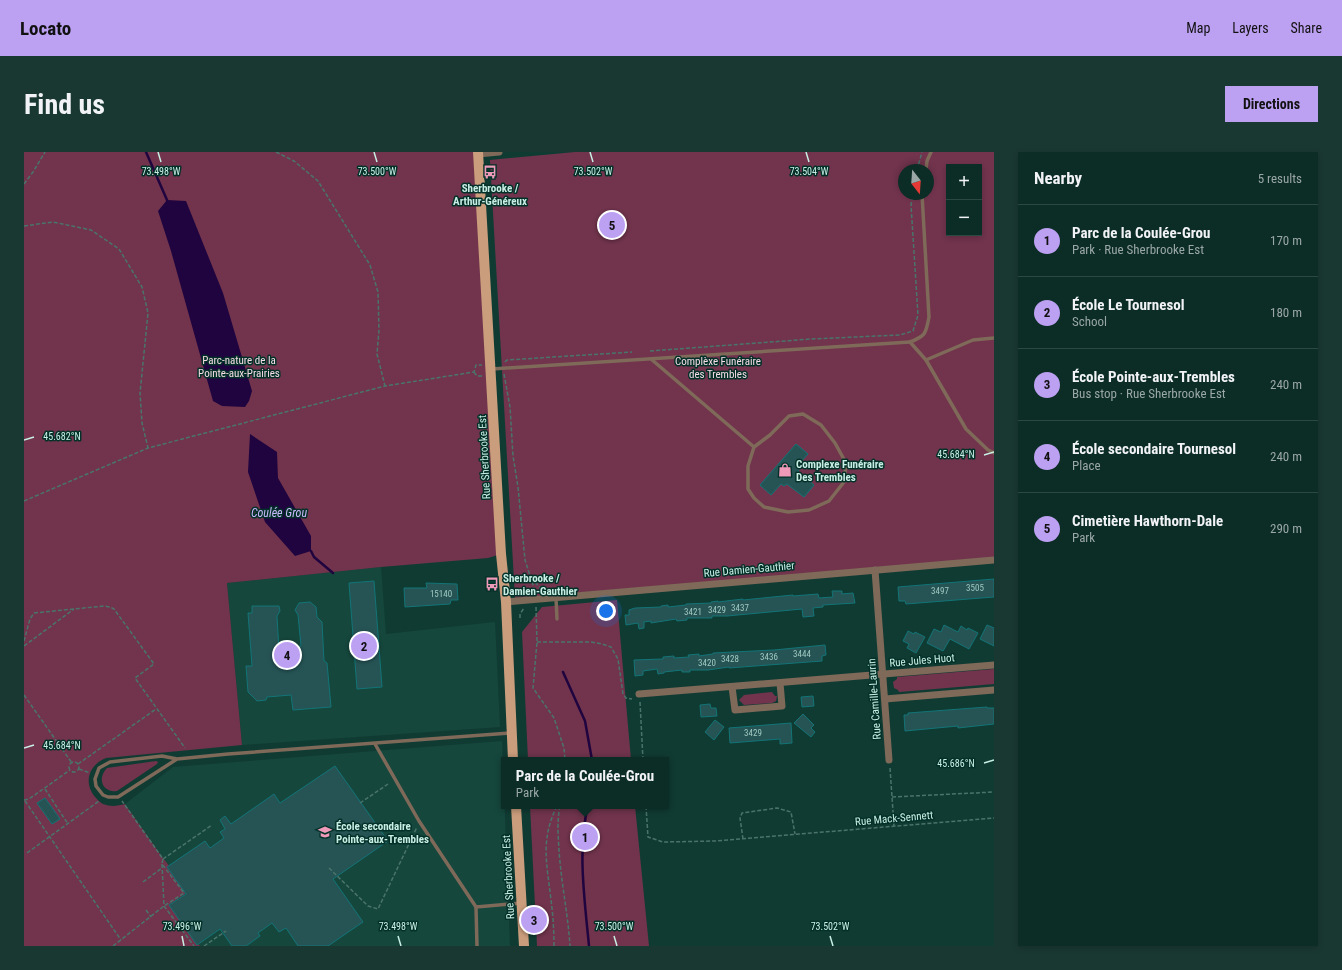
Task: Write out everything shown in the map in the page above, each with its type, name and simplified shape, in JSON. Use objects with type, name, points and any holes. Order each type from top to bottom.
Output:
[{"type":"main road","name":"Rue Sherbrooke Est","points":[[478,153],[501,554],[506,602],[513,757]]},
{"type":"main road","name":"Rue Sherbrooke Est","points":[[516,809],[524,946]]},
{"type":"street","points":[[478,153],[499,152]]},
{"type":"street","name":"Rue Damien-Gauthier","points":[[506,602],[994,560]]},
{"type":"street","name":"Rue Camille-Laurin","points":[[876,570],[889,760]]},
{"type":"street","name":"Rue Jules Huot","points":[[639,694],[994,665]]},
{"type":"street","points":[[732,687],[735,710],[782,706],[780,683]]},
{"type":"street","points":[[885,699],[994,690]]},
{"type":"lane","points":[[927,164],[931,152]]},
{"type":"lane","points":[[491,369],[910,342],[920,338],[926,333],[929,317],[922,200]]},
{"type":"lane","points":[[926,360],[972,340],[994,338]]},
{"type":"lane","points":[[910,342],[926,360],[966,429],[988,450],[994,453]]},
{"type":"lane","points":[[651,358],[754,447]]},
{"type":"lane","points":[[803,414],[821,424],[835,443],[846,463],[844,482],[829,501],[809,510],[788,512],[764,507],[754,498],[748,489],[748,466],[754,447],[770,435],[789,416],[803,414]]},
{"type":"lane","points":[[556,597],[557,619]]},
{"type":"lane","points":[[177,759],[118,797],[108,797],[103,795],[96,786],[95,779],[99,768],[110,762],[162,756],[177,759],[511,733]]},
{"type":"lane","points":[[375,744],[419,821],[476,907],[477,946]]},
{"type":"lane","points":[[476,907],[521,903]]},
{"type":"path","points":[[24,184],[45,152]]},
{"type":"path","points":[[276,152],[294,161],[318,181],[370,264],[378,292],[379,330],[377,354],[385,386]]},
{"type":"path","points":[[919,164],[922,152]]},
{"type":"path","points":[[650,351],[811,339],[900,336],[913,331],[918,315],[912,200]]},
{"type":"path","points":[[24,226],[53,222],[91,230],[119,249],[142,287],[148,313],[140,393],[142,423],[148,448]]},
{"type":"path","points":[[507,360],[632,352]]},
{"type":"path","points":[[474,372],[476,365]]},
{"type":"path","points":[[24,501],[148,448],[385,386],[474,372]]},
{"type":"path","points":[[474,372],[477,376]]},
{"type":"path","points":[[505,376],[510,407],[513,456],[518,487],[525,560],[535,595]]},
{"type":"path","points":[[530,576],[544,593]]},
{"type":"path","points":[[24,641],[30,618],[34,612],[110,606],[154,664],[135,678],[185,748]]},
{"type":"path","points":[[536,607],[537,642],[533,688],[554,718],[565,757]]},
{"type":"path","points":[[24,646],[75,608]]},
{"type":"path","points":[[520,618],[521,612],[526,608]]},
{"type":"path","points":[[537,642],[591,642],[611,647],[618,659],[623,694],[626,698],[632,699]]},
{"type":"path","points":[[639,694],[643,757]]},
{"type":"path","points":[[24,696],[72,763],[75,762],[78,764],[156,709]]},
{"type":"path","points":[[889,760],[894,826]]},
{"type":"path","points":[[72,763],[69,767],[70,770],[25,800],[121,940]]},
{"type":"path","points":[[78,764],[79,769]]},
{"type":"path","points":[[70,770],[76,772],[79,769],[90,773]]},
{"type":"path","points":[[360,803],[388,784]]},
{"type":"path","points":[[44,788],[68,824]]},
{"type":"path","name":"Rue Mack-Sennett","points":[[892,797],[994,792]]},
{"type":"path","points":[[118,797],[163,858],[162,868],[164,906],[194,946]]},
{"type":"path","points":[[27,853],[99,801]]},
{"type":"path","points":[[743,839],[740,818],[742,813],[777,808],[791,812],[795,834]]},
{"type":"path","points":[[554,946],[552,901],[546,866],[546,846],[550,820],[556,809]]},
{"type":"path","points":[[558,809],[561,879],[570,946]]},
{"type":"path","name":"Rue Mack-Sennett","points":[[646,809],[648,837],[663,842],[743,839],[994,818]]},
{"type":"path","points":[[163,858],[212,825]]},
{"type":"path","points":[[329,868],[368,906],[378,909],[417,828]]},
{"type":"path","points":[[113,946],[164,906],[184,894],[162,864]]},
{"type":"path","points":[[143,882],[162,868]]},
{"type":"path","points":[[146,910],[151,917]]},
{"type":"path","points":[[204,946],[226,930]]},
{"type":"shaded area","points":[[381,567],[386,634],[495,622],[500,727],[242,745],[227,583]]},
{"type":"shaded area","name":"École secondaire Pointe-aux-Trembles","points":[[502,741],[501,809],[505,809],[510,946],[200,946],[169,905],[189,891],[163,858],[125,804],[173,767]]},
{"type":"green space","name":"Parc-nature de la Pointe-aux-Prairies","points":[[24,152],[478,152],[501,554],[488,558],[381,567],[227,583],[242,745],[106,758],[95,765],[89,775],[90,787],[96,798],[102,804],[109,806],[125,804],[163,858],[189,891],[169,905],[200,946],[24,946]]},
{"type":"green space","name":"Complèxe Funéraire des Trembles","points":[[575,152],[994,152],[994,558],[515,598],[490,160]]},
{"type":"green space","points":[[617,600],[631,757],[528,757],[522,632],[542,607]]},
{"type":"green space","points":[[994,669],[994,684],[899,692],[894,688],[893,682],[897,679],[897,677]]},
{"type":"green space","points":[[772,692],[775,696],[777,696],[776,701],[772,703],[744,705],[739,700],[744,695]]},
{"type":"green space","points":[[156,761],[158,762],[157,764],[117,791],[108,790],[103,784],[102,776],[107,768]]},
{"type":"green space","points":[[530,809],[635,809],[649,946],[537,946]]},
{"type":"water","points":[[167,200],[186,201],[223,293],[252,391],[249,401],[245,407],[222,406],[213,401],[171,251],[158,211]]},
{"type":"water","name":"Coulée Grou","points":[[250,434],[277,452],[278,478],[311,536],[311,551],[295,556],[265,522],[248,472]]},
{"type":"building","points":[[796,444],[808,454],[797,466],[800,468],[798,471],[814,485],[804,497],[787,484],[784,486],[781,484],[771,495],[760,485]]},
{"type":"building","points":[[994,579],[994,597],[906,604],[905,601],[899,601],[898,587]]},
{"type":"building","points":[[374,581],[382,687],[357,689],[349,583]]},
{"type":"building","points":[[426,583],[457,584],[458,600],[451,600],[450,604],[405,607],[404,588],[427,588]]},
{"type":"building","points":[[832,591],[842,591],[842,594],[853,593],[855,603],[823,605],[823,607],[813,608],[814,616],[803,617],[802,609],[712,616],[712,618],[687,618],[687,620],[677,621],[676,619],[651,623],[651,621],[644,622],[644,628],[639,629],[638,623],[626,625],[625,615],[629,615],[629,610],[635,608],[661,607],[668,605],[668,607],[686,604],[793,595],[818,594],[819,598],[833,597]]},
{"type":"building","points":[[310,602],[316,607],[317,617],[322,622],[324,661],[327,663],[331,707],[293,710],[291,695],[267,697],[266,700],[257,701],[248,692],[246,666],[252,666],[248,613],[252,613],[252,606],[279,606],[280,611],[277,616],[279,650],[301,646],[298,615],[295,610],[299,603]]},
{"type":"building","points":[[944,625],[958,632],[961,626],[967,630],[968,628],[978,633],[969,649],[950,639],[943,651],[927,643],[934,629],[941,632]]},
{"type":"building","points":[[987,625],[994,628],[994,646],[980,639]]},
{"type":"building","points":[[908,631],[914,634],[915,632],[925,637],[916,653],[907,648],[909,644],[903,641]]},
{"type":"building","points":[[825,645],[826,655],[822,656],[822,661],[729,667],[708,670],[690,670],[690,672],[682,672],[682,670],[658,674],[657,669],[643,671],[643,675],[635,676],[634,660],[663,659],[663,657],[674,656],[674,658],[689,657],[688,655],[699,654],[699,656],[713,653],[774,650]]},
{"type":"building","points":[[813,696],[814,706],[802,707],[801,697]]},
{"type":"building","points":[[710,704],[711,708],[716,708],[717,716],[701,717],[700,705]]},
{"type":"building","points":[[987,707],[994,708],[994,724],[905,731],[904,715],[908,715],[908,713]]},
{"type":"building","points":[[803,714],[814,725],[811,728],[815,732],[811,737],[794,723]]},
{"type":"building","points":[[715,720],[724,727],[714,740],[705,732]]},
{"type":"building","points":[[791,723],[792,743],[780,744],[780,739],[730,743],[729,728]]},
{"type":"building","points":[[335,766],[388,841],[333,879],[363,922],[328,946],[298,946],[286,928],[279,932],[272,923],[258,933],[260,936],[246,946],[232,946],[220,929],[197,945],[169,905],[186,894],[167,867],[205,841],[210,848],[224,838],[220,832],[225,829],[220,820],[225,816],[231,824],[274,794],[280,803]]},
{"type":"building","points":[[45,798],[60,819],[52,824],[37,803]]},
{"type":"waterway","name":"Coulée Grou","points":[[146,152],[167,200]]},
{"type":"waterway","name":"Coulée Grou","points":[[311,551],[314,557],[333,573]]},
{"type":"waterway","name":"Coulée Grou","points":[[563,672],[585,721],[591,757]]},
{"type":"waterway","name":"Coulée Grou","points":[[587,809],[582,857],[589,946]]},
{"type":"place","name":"Sherbrooke / Arthur-Généreux","points":[[490,172]]},
{"type":"place","name":"Cimetière Hawthorn-Dale","points":[[612,225]]},
{"type":"place","name":"Complexe Funéraire Des Trembles","points":[[785,470]]},
{"type":"place","name":"Sherbrooke / Damien-Gauthier","points":[[492,584]]},
{"type":"place","name":"École Le Tournesol","points":[[364,646]]},
{"type":"place","name":"École secondaire Tournesol","points":[[287,655]]},
{"type":"place","name":"École secondaire Pointe-aux-Trembles","points":[[325,832]]},
{"type":"place","name":"Parc de la Coulée-Grou","points":[[585,837]]},
{"type":"place","name":"École Pointe-aux-Trembles","points":[[534,920]]}]
